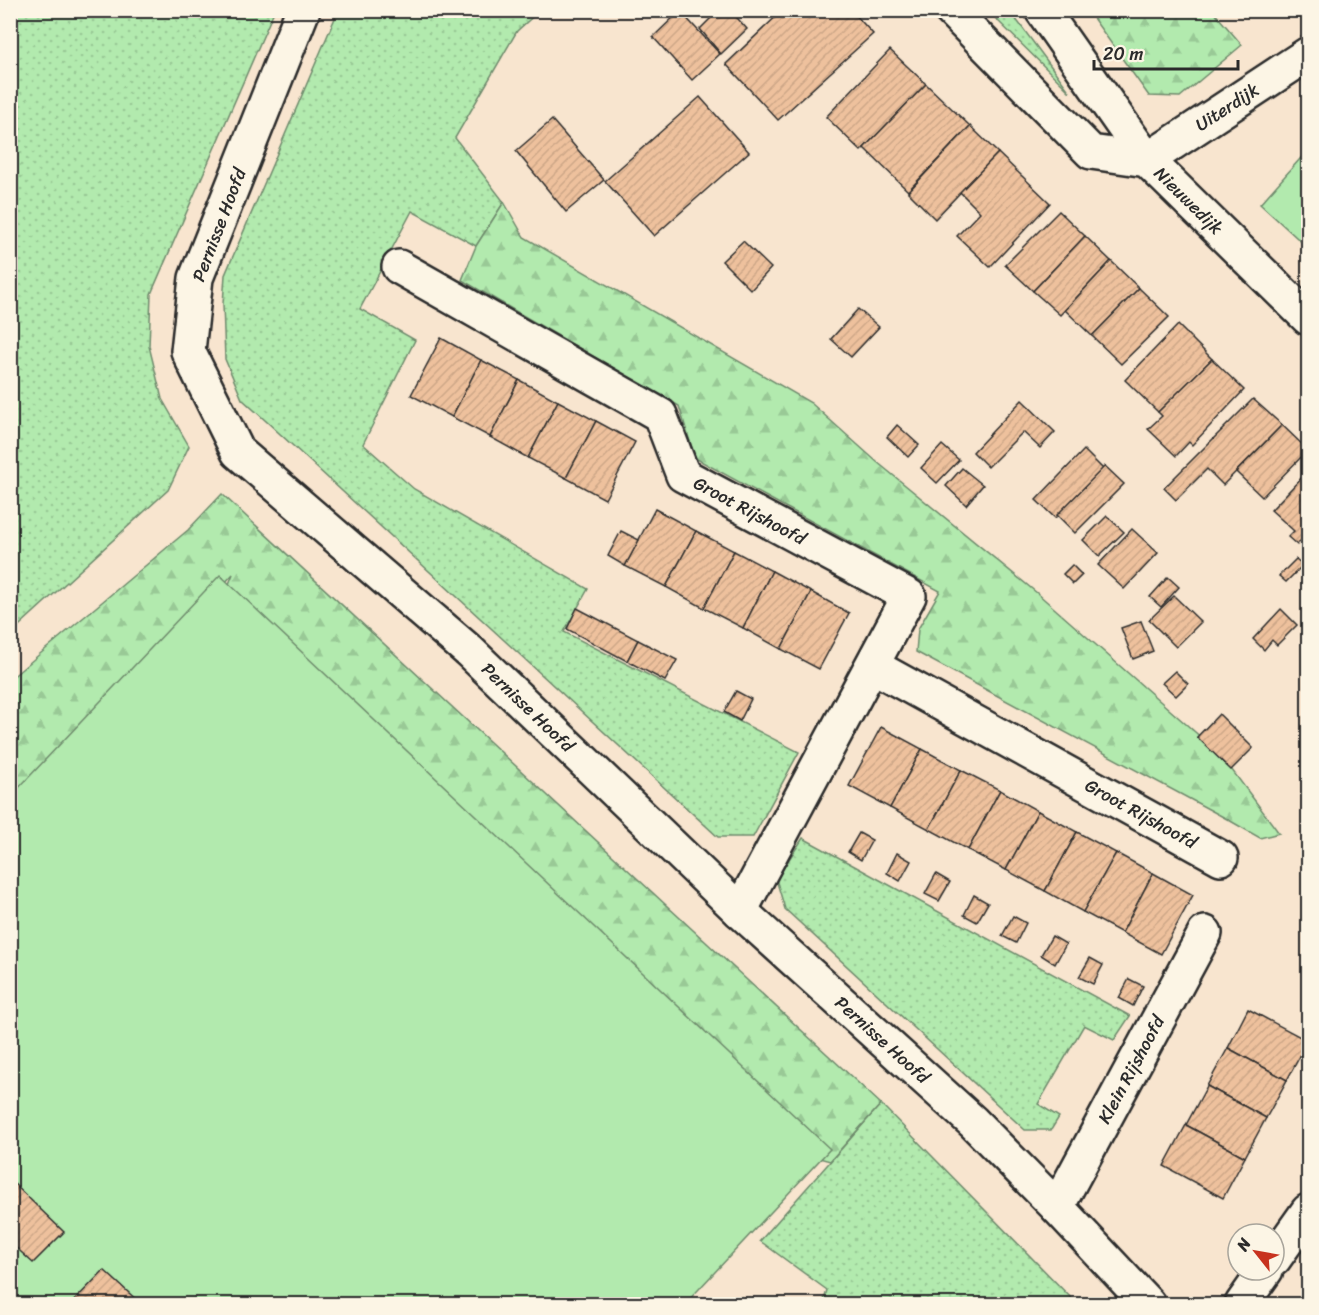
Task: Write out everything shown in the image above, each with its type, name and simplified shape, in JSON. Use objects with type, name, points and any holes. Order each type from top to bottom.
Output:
[{"type":"street","name":"Pernisse Hoofd","points":[[303,10],[196,278],[188,351],[238,452],[469,651],[740,911],[973,1122],[1057,1207],[1148,1305]]},
{"type":"street","name":"Nieuwedijk","points":[[951,10],[1091,152],[1147,160],[1308,318]]},
{"type":"street","points":[[1042,10],[1147,160]]},
{"type":"street","name":"Uiterdijk","points":[[1147,160],[1308,54]]},
{"type":"street","name":"Groot Rijshoofd","points":[[399,267],[660,416],[683,475],[909,596],[740,911]]},
{"type":"street","name":"Groot Rijshoofd","points":[[873,666],[1221,858]]},
{"type":"street","name":"Klein Rijshoofd","points":[[1057,1207],[1204,933]]},
{"type":"street","points":[[1286,1242],[1308,1211]]},
{"type":"street","points":[[1242,1305],[1258,1282]]},
{"type":"green space","points":[[11,10],[274,11],[151,294],[149,346],[162,399],[189,446],[168,490],[11,633]]},
{"type":"green space","points":[[338,11],[539,11],[517,31],[455,138],[504,202],[476,246],[412,211],[360,309],[415,340],[363,444],[414,489],[588,589],[564,632],[799,752],[753,837],[718,837],[242,399],[225,359],[223,304],[225,275]]},
{"type":"green space","points":[[988,11],[1010,11],[1070,92]]},
{"type":"green space","points":[[1088,11],[1213,11],[1242,45],[1180,97],[1149,96]]},
{"type":"green space","points":[[1308,150],[1308,248],[1260,204]]},
{"type":"green space","points":[[504,202],[524,237],[811,403],[877,462],[1037,593],[1220,754],[1279,833],[1260,838],[916,652],[918,629],[940,591],[695,458],[679,406],[462,280],[476,246]]},
{"type":"green space","points":[[222,494],[881,1104],[830,1161],[794,1151],[221,604],[233,574],[11,818],[10,679],[188,530]]},
{"type":"green space","points":[[220,575],[830,1149],[685,1304],[11,1304],[10,797]]},
{"type":"green space","points":[[803,838],[1130,1016],[1114,1040],[1084,1025],[1038,1104],[1059,1117],[1051,1130],[1025,1130],[785,909],[776,879]]},
{"type":"green space","points":[[881,1104],[1077,1304],[823,1304],[827,1290],[760,1241]]},
{"type":"building","points":[[719,10],[730,10],[747,29],[721,54],[700,29]]},
{"type":"building","points":[[783,10],[851,10],[873,34],[778,120],[726,64]]},
{"type":"building","points":[[680,11],[720,54],[692,80],[653,37]]},
{"type":"building","points":[[890,50],[926,84],[861,151],[826,117]]},
{"type":"building","points":[[926,84],[970,126],[908,191],[864,148]]},
{"type":"building","points":[[700,97],[749,152],[654,236],[605,181]]},
{"type":"building","points":[[552,120],[604,180],[566,212],[516,151]]},
{"type":"building","points":[[970,126],[998,153],[935,219],[908,192]]},
{"type":"building","points":[[998,153],[1050,203],[990,267],[957,236],[980,212],[960,192]]},
{"type":"building","points":[[1059,211],[1085,236],[1033,291],[1005,265]]},
{"type":"building","points":[[1085,236],[1111,261],[1060,315],[1033,291]]},
{"type":"building","points":[[743,241],[771,268],[751,290],[722,261]]},
{"type":"building","points":[[1111,261],[1139,288],[1092,336],[1065,310]]},
{"type":"building","points":[[1139,288],[1169,317],[1121,364],[1092,336]]},
{"type":"building","points":[[858,309],[879,327],[851,357],[831,339]]},
{"type":"building","points":[[1178,325],[1212,359],[1158,412],[1125,380]]},
{"type":"building","points":[[441,338],[481,360],[452,417],[411,395]]},
{"type":"building","points":[[1212,359],[1244,390],[1192,445],[1189,442],[1176,456],[1148,429],[1162,416],[1158,412]]},
{"type":"building","points":[[481,360],[519,380],[490,437],[452,417]]},
{"type":"building","points":[[519,380],[558,401],[528,458],[490,437]]},
{"type":"building","points":[[1253,399],[1282,425],[1223,485],[1207,469],[1176,500],[1164,488]]},
{"type":"building","points":[[1022,400],[1055,432],[1040,448],[1023,432],[988,467],[973,452]]},
{"type":"building","points":[[558,401],[596,421],[566,478],[528,458]]},
{"type":"building","points":[[596,421],[635,442],[605,499],[566,478]]},
{"type":"building","points":[[897,425],[919,445],[908,457],[887,437]]},
{"type":"building","points":[[1282,425],[1308,450],[1262,497],[1236,472]]},
{"type":"building","points":[[942,445],[959,460],[937,483],[921,468]]},
{"type":"building","points":[[1084,450],[1103,469],[1055,518],[1036,500]]},
{"type":"building","points":[[1105,466],[1124,484],[1075,533],[1057,515]]},
{"type":"building","points":[[962,468],[983,485],[966,505],[946,486]]},
{"type":"building","points":[[1308,471],[1308,532],[1297,545],[1288,537],[1294,531],[1271,510]]},
{"type":"building","points":[[655,509],[696,531],[666,587],[625,566]]},
{"type":"building","points":[[1107,516],[1124,532],[1099,556],[1083,540]]},
{"type":"building","points":[[1132,529],[1158,553],[1124,589],[1098,565]]},
{"type":"building","points":[[621,531],[639,540],[625,566],[608,556]]},
{"type":"building","points":[[696,531],[734,551],[704,608],[666,587]]},
{"type":"building","points":[[734,551],[772,571],[743,628],[704,608]]},
{"type":"building","points":[[1296,559],[1303,565],[1286,582],[1279,576]]},
{"type":"building","points":[[1072,565],[1082,575],[1073,584],[1063,574]]},
{"type":"building","points":[[772,571],[811,592],[781,649],[743,628]]},
{"type":"building","points":[[1168,577],[1179,587],[1161,607],[1150,597]]},
{"type":"building","points":[[811,592],[849,613],[819,669],[781,649]]},
{"type":"building","points":[[1174,596],[1201,622],[1176,647],[1149,620]]},
{"type":"building","points":[[577,608],[638,640],[627,661],[567,629]]},
{"type":"building","points":[[1281,609],[1297,625],[1277,645],[1272,640],[1264,650],[1253,639]]},
{"type":"building","points":[[1141,621],[1153,651],[1133,659],[1121,628]]},
{"type":"building","points":[[638,640],[677,660],[665,681],[627,661]]},
{"type":"building","points":[[1175,671],[1188,684],[1176,696],[1162,683]]},
{"type":"building","points":[[736,691],[751,699],[740,721],[724,712]]},
{"type":"building","points":[[1219,714],[1253,748],[1231,770],[1197,737]]},
{"type":"building","points":[[881,727],[922,749],[890,808],[849,786]]},
{"type":"building","points":[[922,749],[961,770],[929,829],[890,808]]},
{"type":"building","points":[[961,770],[1000,790],[968,850],[929,829]]},
{"type":"building","points":[[1000,790],[1038,811],[1006,870],[968,850]]},
{"type":"building","points":[[1038,811],[1077,832],[1045,891],[1006,870]]},
{"type":"building","points":[[1077,832],[1116,853],[1083,912],[1045,891]]},
{"type":"building","points":[[859,833],[872,840],[861,860],[848,852]]},
{"type":"building","points":[[897,853],[911,861],[900,881],[887,873]]},
{"type":"building","points":[[1116,853],[1153,873],[1122,933],[1083,912]]},
{"type":"building","points":[[1153,873],[1193,895],[1161,954],[1122,933]]},
{"type":"building","points":[[936,874],[950,882],[939,901],[925,894]]},
{"type":"building","points":[[974,895],[988,903],[977,922],[964,915]]},
{"type":"building","points":[[1013,916],[1026,923],[1016,943],[1002,936]]},
{"type":"building","points":[[1052,936],[1066,944],[1055,964],[1041,955]]},
{"type":"building","points":[[1090,958],[1103,965],[1093,984],[1079,977]]},
{"type":"building","points":[[1129,979],[1143,986],[1133,1006],[1119,998]]},
{"type":"building","points":[[1248,1009],[1308,1041],[1287,1080],[1228,1048]]},
{"type":"building","points":[[1228,1048],[1287,1080],[1266,1118],[1207,1086]]},
{"type":"building","points":[[1207,1086],[1266,1118],[1245,1157],[1186,1125]]},
{"type":"building","points":[[1186,1125],[1245,1157],[1223,1198],[1164,1166]]},
{"type":"building","points":[[11,1181],[64,1232],[33,1263],[10,1242]]},
{"type":"building","points":[[104,1270],[141,1304],[71,1304]]}]
